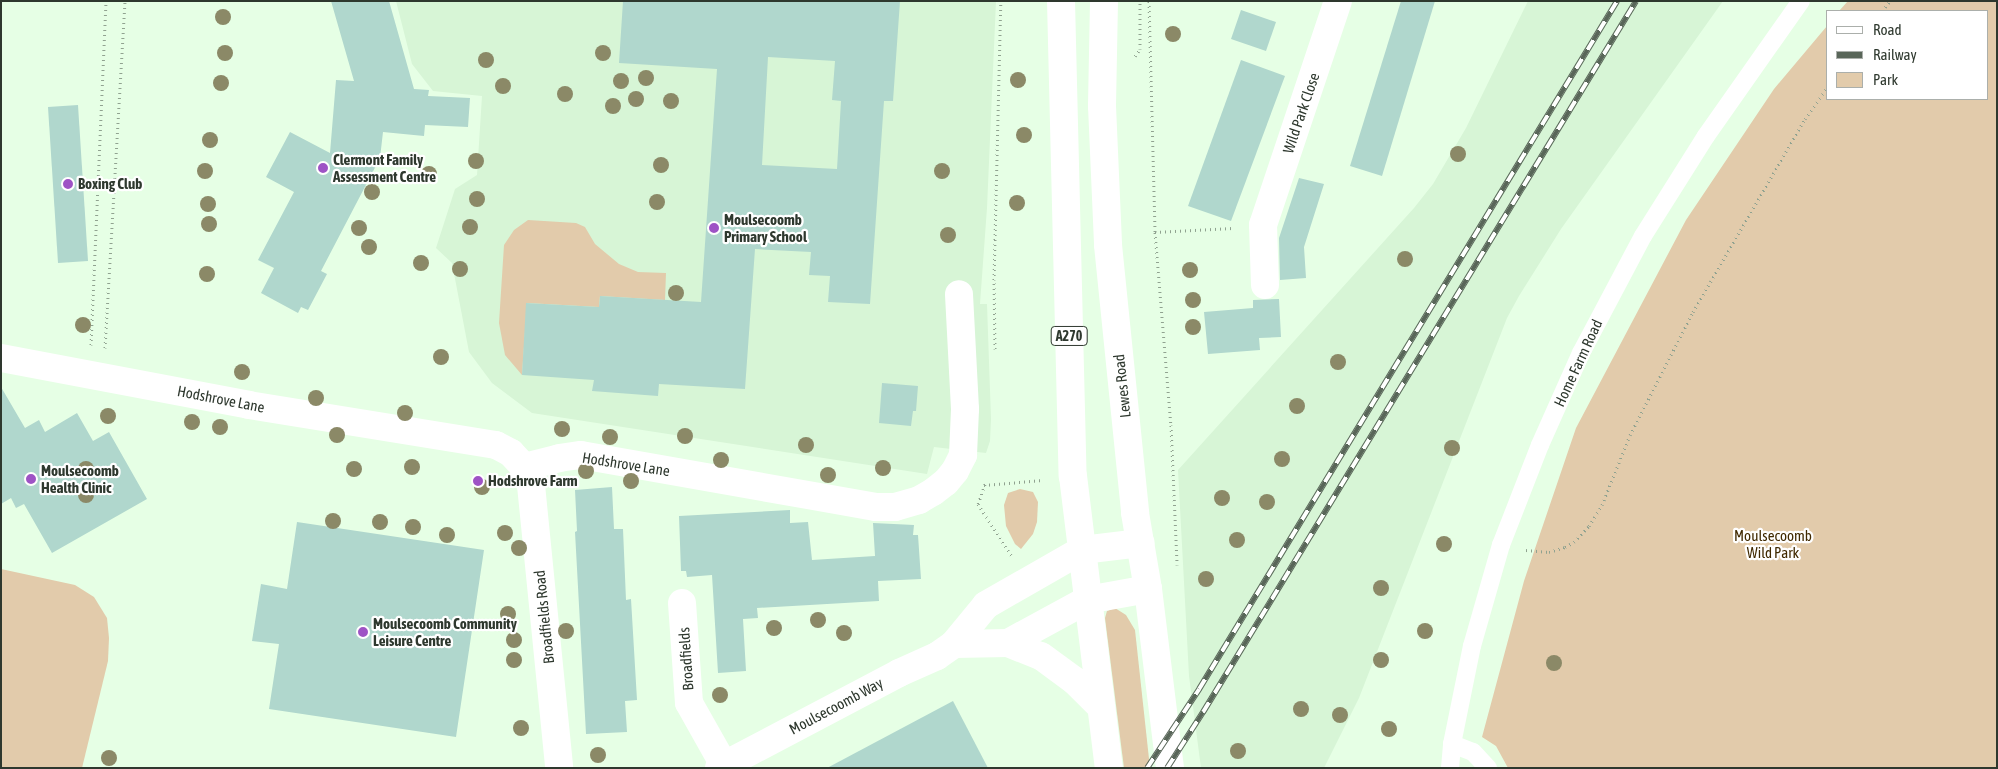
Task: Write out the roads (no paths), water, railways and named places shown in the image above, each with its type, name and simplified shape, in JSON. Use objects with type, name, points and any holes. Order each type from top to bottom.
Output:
[{"type":"street","name":"A270","points":[[1061,1],[1073,476],[1108,768]]},
{"type":"street","name":"Lewes Road","points":[[1104,1],[1102,106],[1108,245],[1130,465],[1148,589],[1170,768]]},
{"type":"street","name":"Wild Park Close","points":[[1266,285],[1263,225],[1338,1]]},
{"type":"street","name":"Hodshrove Lane","points":[[1,358],[249,405],[496,445],[511,453],[524,468],[564,457],[581,455],[876,507],[895,506],[919,500],[933,492],[946,482],[955,471],[963,455],[965,410],[959,294]]},
{"type":"street","name":"Broadfields Road","points":[[524,468],[531,485],[559,768]]},
{"type":"street","name":"Moulsecoomb Way","points":[[721,766],[899,673],[937,656],[954,644],[986,606],[1082,550],[1140,543]]},
{"type":"street","points":[[1008,643],[1087,600],[1148,589]]},
{"type":"street","name":"Broadfields","points":[[682,603],[689,702],[721,766]]},
{"type":"street","points":[[954,644],[1008,643],[1041,656],[1075,681],[1101,707]]},
{"type":"lane","name":"Home Farm Road","points":[[1450,768],[1452,744],[1472,646],[1501,546],[1540,445],[1581,353],[1642,236],[1706,136],[1801,1]]},
{"type":"lane","points":[[1452,744],[1473,752],[1488,768]]},
{"type":"railway","points":[[1147,768],[1199,689],[1617,1]]},
{"type":"railway","points":[[1167,768],[1636,1]]},
{"type":"place","name":"Clermont Family Assessment Centre","points":[[323,168]]},
{"type":"place","name":"Boxing Club","points":[[68,184]]},
{"type":"place","name":"Moulsecoomb Primary School","points":[[714,228]]},
{"type":"place","name":"Moulsecoomb Health Clinic","points":[[31,479]]},
{"type":"place","name":"Hodshrove Farm","points":[[478,481]]},
{"type":"place","name":"Moulsecoomb Community Leisure Centre","points":[[363,632]]},
{"type":"park label","name":"Moulsecoomb Wild Park","points":[[1773,544]]}]
